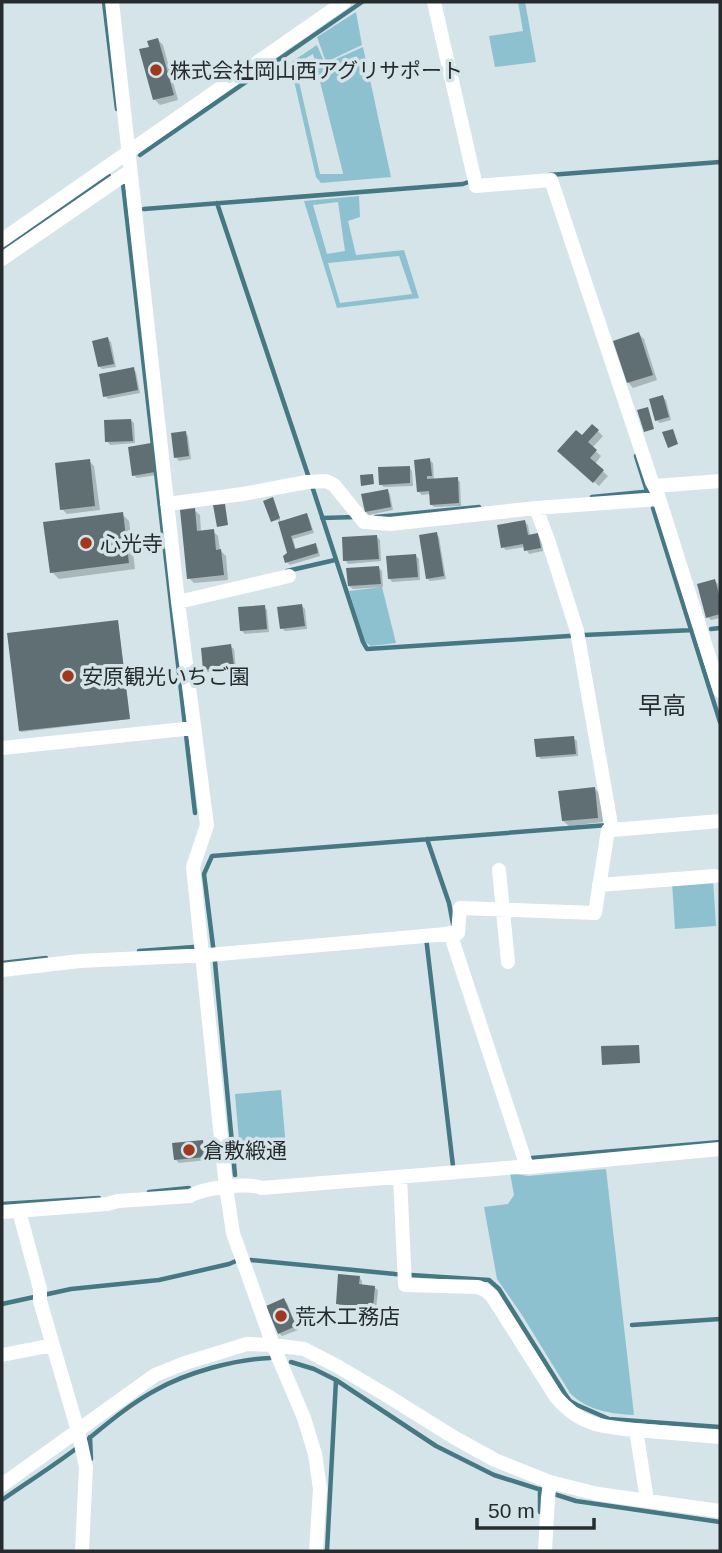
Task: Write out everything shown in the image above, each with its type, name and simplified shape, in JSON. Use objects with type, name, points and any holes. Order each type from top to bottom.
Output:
[{"type":"street","points":[[112,2],[178,602],[188,729],[206,825],[193,867],[211,955],[226,1187],[233,1233],[273,1345],[304,1418],[315,1454],[320,1489],[316,1551]]},
{"type":"street","points":[[2,240],[345,2]]},
{"type":"street","points":[[434,2],[476,186],[551,180],[657,492],[720,691]]},
{"type":"street","points":[[2,259],[130,172]]},
{"type":"street","points":[[167,504],[326,481],[334,485],[364,522],[390,524],[536,508],[720,481]]},
{"type":"street","points":[[2,970],[80,961],[211,955],[458,933],[460,908],[595,913],[611,825],[578,635],[536,508]]},
{"type":"street","points":[[178,602],[289,576]]},
{"type":"street","points":[[2,748],[188,729]]},
{"type":"street","points":[[611,825],[720,821]]},
{"type":"street","points":[[499,870],[508,962]]},
{"type":"street","points":[[599,885],[715,876]]},
{"type":"street","points":[[450,933],[527,1167]]},
{"type":"street","points":[[2,1212],[190,1196],[199,1191],[226,1187],[255,1185],[262,1188],[720,1149]]},
{"type":"street","points":[[400,1177],[405,1285],[478,1287],[485,1290],[492,1296],[556,1397],[565,1408],[582,1419],[604,1427],[720,1437]]},
{"type":"street","points":[[19,1210],[86,1466],[82,1551]]},
{"type":"street","points":[[2,1485],[80,1440],[155,1375],[247,1344],[304,1349],[337,1366],[455,1438],[549,1489],[598,1493],[720,1511]]},
{"type":"street","points":[[2,1355],[53,1345]]},
{"type":"street","points":[[636,1430],[647,1500]]},
{"type":"street","points":[[545,1551],[549,1489]]},
{"type":"shaded area","points":[[518,2],[525,2],[536,62],[495,67],[489,36],[523,31]]},
{"type":"shaded area","points":[[356,12],[362,45],[326,62],[317,37]]},
{"type":"shaded area","points":[[317,45],[325,64],[363,47],[391,177],[321,183],[316,177],[290,63]],"holes":[[[313,54],[343,174],[320,174],[295,64]]]},
{"type":"shaded area","points":[[359,196],[360,217],[348,221],[356,255],[404,250],[419,298],[337,308],[304,201]],"holes":[[[338,202],[345,251],[327,254],[313,205]],[[399,256],[412,294],[340,303],[328,263]]]},
{"type":"shaded area","points":[[382,587],[396,643],[371,646],[365,642],[349,591]]},
{"type":"shaded area","points":[[713,879],[716,926],[675,929],[672,882]]},
{"type":"shaded area","points":[[281,1090],[286,1148],[240,1152],[235,1094]]},
{"type":"shaded area","points":[[606,1169],[634,1415],[599,1410],[576,1399],[570,1393],[497,1279],[484,1207],[508,1204],[514,1195],[510,1173],[528,1176]]},
{"type":"building","points":[[158,38],[174,95],[153,100],[139,49],[149,47],[147,41]]},
{"type":"building","points":[[639,332],[653,375],[627,383],[613,341]]},
{"type":"building","points":[[108,337],[114,364],[98,367],[92,341]]},
{"type":"building","points":[[134,367],[138,390],[103,397],[99,374]]},
{"type":"building","points":[[663,395],[669,417],[655,421],[649,399]]},
{"type":"building","points":[[648,407],[654,429],[644,432],[637,410]]},
{"type":"building","points":[[131,419],[133,441],[105,442],[104,420]]},
{"type":"building","points":[[592,424],[599,430],[588,442],[597,450],[590,458],[604,470],[593,483],[557,451],[576,430],[582,435]]},
{"type":"building","points":[[673,429],[678,444],[668,448],[662,432]]},
{"type":"building","points":[[186,431],[189,456],[174,458],[171,433]]},
{"type":"building","points":[[151,443],[155,472],[132,476],[128,447]]},
{"type":"building","points":[[430,458],[432,476],[427,476],[427,479],[458,477],[459,503],[430,505],[429,491],[417,492],[414,460]]},
{"type":"building","points":[[90,459],[95,506],[60,510],[55,463]]},
{"type":"building","points":[[410,466],[410,483],[379,485],[378,467]]},
{"type":"building","points":[[373,474],[374,484],[361,486],[360,475]]},
{"type":"building","points":[[388,489],[391,507],[365,512],[361,494]]},
{"type":"building","points":[[273,497],[280,518],[271,522],[263,501]]},
{"type":"building","points":[[225,504],[228,525],[217,527],[213,505]]},
{"type":"building","points":[[195,508],[197,531],[214,529],[216,550],[221,549],[224,575],[187,579],[180,510]]},
{"type":"building","points":[[123,512],[129,563],[50,573],[43,522]]},
{"type":"building","points":[[307,513],[312,530],[291,536],[295,549],[316,543],[318,553],[285,563],[283,556],[287,553],[278,522]]},
{"type":"building","points":[[525,520],[528,535],[538,533],[541,548],[524,551],[523,544],[501,548],[497,525]]},
{"type":"building","points":[[437,532],[444,576],[426,579],[419,535]]},
{"type":"building","points":[[377,535],[379,559],[343,561],[342,537]]},
{"type":"building","points":[[416,554],[418,577],[388,579],[386,556]]},
{"type":"building","points":[[379,566],[381,584],[348,586],[346,568]]},
{"type":"building","points":[[715,579],[720,598],[720,614],[706,618],[697,584]]},
{"type":"building","points":[[302,604],[305,626],[280,629],[277,607]]},
{"type":"building","points":[[265,605],[267,629],[240,631],[238,607]]},
{"type":"building","name":"安原観光いちご園","points":[[118,620],[130,719],[19,731],[7,633]]},
{"type":"building","points":[[231,644],[234,666],[203,670],[201,648]]},
{"type":"building","points":[[574,736],[576,754],[536,757],[534,739]]},
{"type":"building","points":[[595,787],[598,818],[562,821],[558,791]]},
{"type":"building","points":[[639,1045],[640,1063],[602,1065],[601,1046]]},
{"type":"building","name":"倉敷緞通","points":[[203,1140],[205,1157],[174,1160],[172,1143]]},
{"type":"building","points":[[338,1274],[360,1276],[359,1284],[375,1286],[373,1308],[336,1304]]},
{"type":"building","name":"荒木工務店","points":[[284,1298],[296,1326],[278,1334],[266,1306]]},
{"type":"waterway","points":[[104,2],[117,109]]},
{"type":"waterway","points":[[140,155],[362,2]]},
{"type":"waterway","points":[[549,175],[720,162]]},
{"type":"waterway","points":[[2,250],[109,176]]},
{"type":"waterway","points":[[144,209],[463,184],[471,181]]},
{"type":"waterway","points":[[123,184],[195,813]]},
{"type":"waterway","points":[[217,203],[309,478]]},
{"type":"waterway","points":[[636,456],[648,494]]},
{"type":"waterway","points":[[312,486],[367,649],[694,630]]},
{"type":"waterway","points":[[592,497],[653,491]]},
{"type":"waterway","points":[[376,517],[479,507]]},
{"type":"waterway","points":[[653,508],[720,722]]},
{"type":"waterway","points":[[322,518],[356,517]]},
{"type":"waterway","points":[[287,571],[335,560]]},
{"type":"waterway","points":[[711,629],[720,628]]},
{"type":"waterway","points":[[235,1175],[204,874],[212,856],[608,825]]},
{"type":"waterway","points":[[427,839],[449,903],[453,924]]},
{"type":"waterway","points":[[426,937],[453,1166]]},
{"type":"waterway","points":[[139,951],[194,947]]},
{"type":"waterway","points":[[2,963],[46,958]]},
{"type":"waterway","points":[[532,1158],[720,1142]]},
{"type":"waterway","points":[[149,1192],[189,1188]]},
{"type":"waterway","points":[[2,1204],[99,1198]]},
{"type":"waterway","points":[[251,1260],[489,1280],[499,1289],[570,1401],[609,1419],[720,1427]]},
{"type":"waterway","points":[[2,1304],[71,1289],[159,1280],[236,1261]]},
{"type":"waterway","points":[[632,1325],[720,1319]]},
{"type":"waterway","points":[[2,1500],[156,1390],[211,1368],[270,1358]]},
{"type":"waterway","points":[[291,1362],[336,1380],[436,1446],[494,1475],[576,1501],[720,1522]]},
{"type":"waterway","points":[[327,1551],[336,1380]]},
{"type":"waterway","points":[[90,1437],[91,1459]]},
{"type":"waterway","points":[[540,1489],[540,1512]]},
{"type":"place","name":"株式会社岡山西アグリサポート","points":[[156,70]]},
{"type":"place","name":"心光寺","points":[[86,543]]},
{"type":"place","name":"安原観光いちご園","points":[[68,676]]},
{"type":"place","name":"倉敷緞通","points":[[189,1150]]},
{"type":"place","name":"荒木工務店","points":[[281,1316]]},
{"type":"district","name":"早高","points":[[662,705]]}]
